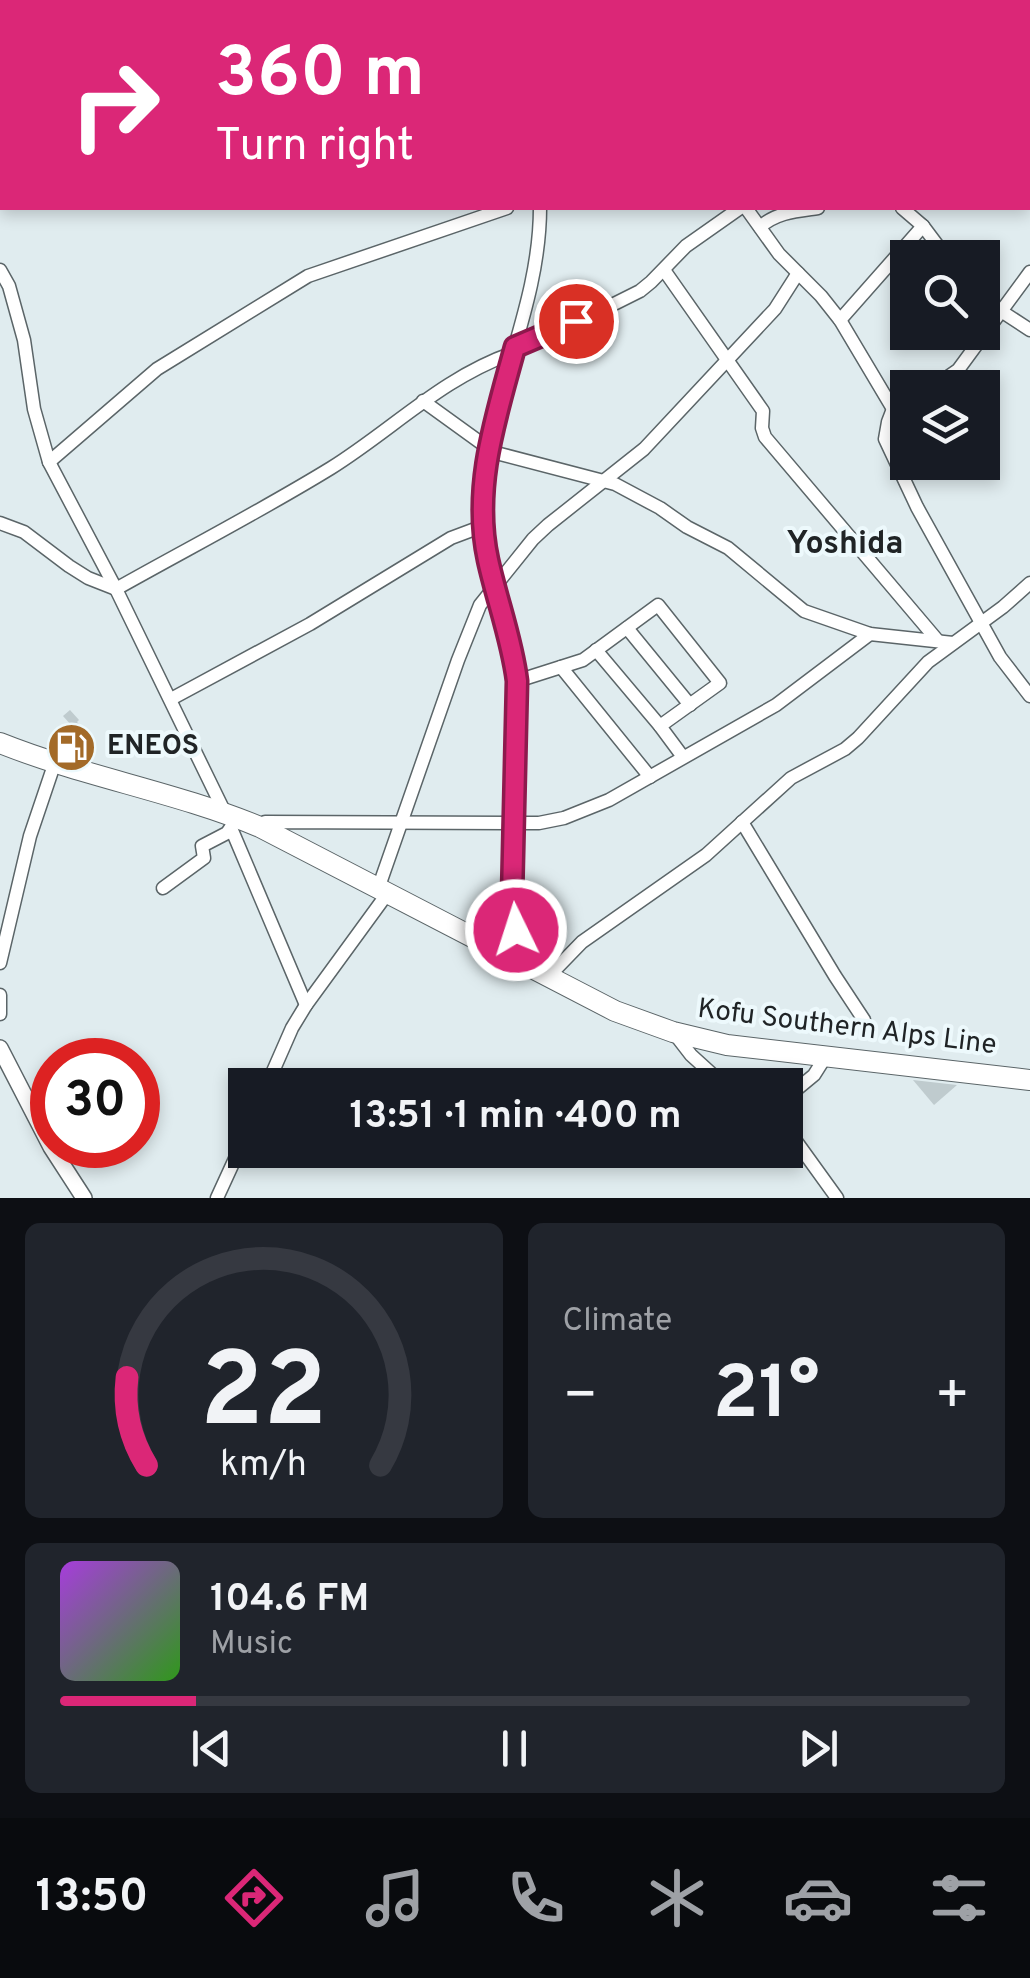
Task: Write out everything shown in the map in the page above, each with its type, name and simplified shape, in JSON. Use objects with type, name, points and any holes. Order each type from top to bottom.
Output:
[{"type":"main road","name":"Kofu Southern Alps Line","points":[[0,743],[260,828],[615,1011],[673,1032],[726,1045],[1030,1080]]},
{"type":"street","points":[[49,462],[157,369],[308,276],[501,210]]},
{"type":"street","points":[[520,962],[512,897],[517,681],[514,653],[488,559],[483,494],[488,448],[538,256],[540,210]]},
{"type":"street","points":[[116,589],[334,466],[423,401],[498,358],[640,291],[686,246],[740,210]]},
{"type":"street","points":[[745,210],[840,320],[890,404]]},
{"type":"street","points":[[760,227],[782,214],[806,210]]},
{"type":"street","points":[[904,210],[934,240]]},
{"type":"street","points":[[840,320],[923,226]]},
{"type":"street","points":[[0,270],[9,286],[24,340],[34,409],[49,462],[231,820],[306,1005]]},
{"type":"street","points":[[664,270],[763,411],[765,437],[938,641]]},
{"type":"street","points":[[1030,272],[1000,311],[1030,330]]},
{"type":"street","points":[[275,1068],[292,1028],[382,892],[401,824],[480,605],[540,532],[644,449],[776,308],[798,273]]},
{"type":"street","points":[[423,401],[488,448],[513,458],[606,480],[660,508],[686,527],[728,548],[804,610],[870,634],[954,643]]},
{"type":"street","points":[[890,417],[885,439],[890,450]]},
{"type":"street","points":[[904,480],[1000,658],[1030,696]]},
{"type":"street","points":[[0,523],[24,532],[88,578],[116,589]]},
{"type":"street","points":[[171,699],[310,624],[451,538],[483,526]]},
{"type":"street","points":[[548,977],[582,942],[706,855],[792,778],[858,738],[928,662],[1030,583]]},
{"type":"street","points":[[517,681],[583,660],[658,605],[720,683],[660,726]]},
{"type":"street","points":[[627,628],[690,705]]},
{"type":"street","points":[[260,828],[265,822],[513,824],[564,818],[609,800],[776,705],[870,634]]},
{"type":"street","points":[[596,650],[683,757]]},
{"type":"street","points":[[561,667],[650,777]]},
{"type":"street","points":[[0,963],[30,836],[54,762]]},
{"type":"street","points":[[162,888],[204,858],[202,846],[227,833],[231,820]]},
{"type":"street","points":[[742,822],[864,1020]]},
{"type":"street","points":[[0,995],[0,1014]]},
{"type":"street","points":[[673,1032],[705,1068]]},
{"type":"street","points":[[0,1048],[51,1147],[84,1198]]},
{"type":"street","points":[[803,1083],[826,1056]]},
{"type":"street","points":[[803,1151],[837,1198]]},
{"type":"street","points":[[217,1198],[232,1168]]},
{"type":"street","points":[[226,1182],[235,1198]]},
{"type":"building","points":[[70,710],[88,734],[77,744],[84,746],[82,755],[58,747],[61,738],[67,740],[72,726],[63,716]]},
{"type":"building","points":[[913,1080],[957,1085],[934,1105]]},
{"type":"place","name":"ENEOS","points":[[72,747]]},
{"type":"district","name":"Yoshida","points":[[845,545]]},
{"type":"route","points":[[516,930],[512,897],[517,681],[514,653],[488,559],[483,494],[494,419],[515,347],[576,321]]}]
